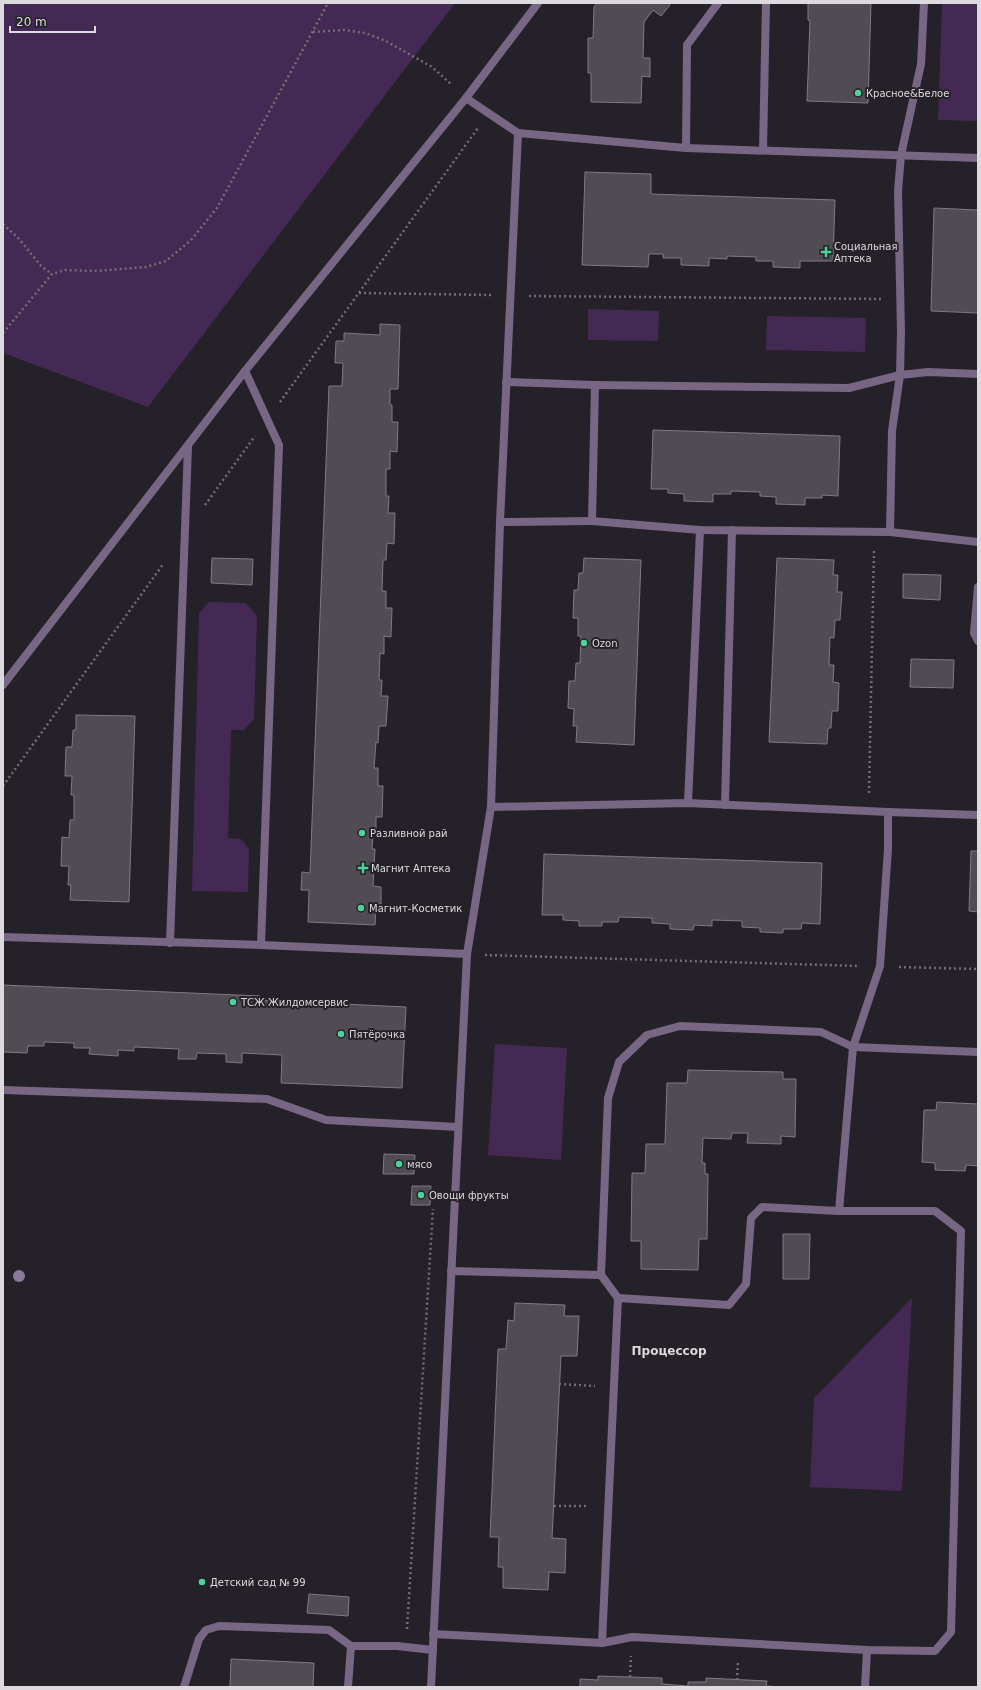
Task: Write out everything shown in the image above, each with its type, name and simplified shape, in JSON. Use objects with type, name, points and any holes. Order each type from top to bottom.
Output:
[{"type":"lane","points":[[3,685],[245,371],[466,98],[538,3]]},
{"type":"lane","points":[[686,148],[687,45],[718,3]]},
{"type":"lane","points":[[763,150],[766,3]]},
{"type":"lane","points":[[890,532],[892,431],[900,375],[898,190],[901,155],[921,64],[924,3]]},
{"type":"lane","points":[[466,98],[518,133],[686,148],[978,158]]},
{"type":"lane","points":[[431,1687],[467,954],[491,807],[500,522],[518,133]]},
{"type":"lane","points":[[245,371],[279,445],[261,945]]},
{"type":"lane","points":[[506,382],[595,385],[849,388],[900,375],[928,372],[978,374]]},
{"type":"lane","points":[[592,521],[595,385]]},
{"type":"lane","points":[[170,943],[188,446]]},
{"type":"lane","points":[[500,522],[592,521],[700,530],[890,532],[978,542]]},
{"type":"lane","points":[[688,803],[700,530]]},
{"type":"lane","points":[[725,805],[732,530]]},
{"type":"lane","points":[[978,587],[974,633],[978,641]]},
{"type":"lane","points":[[491,807],[688,803],[868,812],[978,815]]},
{"type":"lane","points":[[839,1211],[852,1047],[880,966],[888,849],[888,812]]},
{"type":"lane","points":[[3,937],[261,945],[467,954]]},
{"type":"lane","points":[[602,1642],[618,1298],[601,1275],[608,1098],[619,1062],[647,1035],[680,1026],[821,1032],[852,1047],[978,1052]]},
{"type":"lane","points":[[3,1090],[267,1099],[326,1120],[458,1127]]},
{"type":"lane","points":[[434,1634],[602,1642],[632,1637],[867,1650],[936,1651],[951,1632],[961,1231],[935,1211],[839,1211],[762,1207],[751,1218],[746,1284],[729,1305],[618,1298]]},
{"type":"lane","points":[[451,1271],[601,1275]]},
{"type":"lane","points":[[184,1687],[199,1639],[206,1630],[219,1626],[329,1630],[351,1646],[406,1647],[433,1650]]},
{"type":"lane","points":[[348,1687],[351,1646]]},
{"type":"lane","points":[[865,1687],[867,1650]]},
{"type":"path","points":[[3,333],[52,274],[65,270],[96,271],[146,267],[166,260],[191,240],[217,208],[328,3]]},
{"type":"path","points":[[312,32],[344,30],[365,32],[386,41],[432,67],[466,98]]},
{"type":"path","points":[[185,534],[488,113]]},
{"type":"path","points":[[3,224],[19,239],[42,267],[52,274]]},
{"type":"path","points":[[359,293],[510,296],[900,299]]},
{"type":"path","points":[[868,812],[875,532]]},
{"type":"path","points":[[3,786],[166,560]]},
{"type":"path","points":[[467,954],[978,969]]},
{"type":"path","points":[[406,1647],[434,1205]]},
{"type":"path","points":[[559,1384],[613,1387]]},
{"type":"path","points":[[554,1506],[609,1507]]},
{"type":"shaded area","points":[[3,3],[455,3],[148,407],[3,353]]},
{"type":"shaded area","points":[[942,3],[978,3],[978,121],[938,120]]},
{"type":"shaded area","points":[[588,309],[659,311],[658,341],[588,340]]},
{"type":"shaded area","points":[[767,316],[866,318],[865,352],[766,350]]},
{"type":"shaded area","points":[[209,602],[246,603],[257,616],[254,719],[244,730],[231,730],[228,838],[241,839],[249,849],[248,892],[192,891],[199,613]]},
{"type":"shaded area","points":[[495,1044],[567,1048],[561,1160],[488,1155]]},
{"type":"shaded area","points":[[912,1298],[902,1491],[810,1487],[814,1398]]},
{"type":"building","points":[[597,3],[668,3],[670,5],[661,16],[653,10],[644,22],[643,58],[650,58],[650,77],[642,76],[641,103],[591,102],[591,73],[588,73],[588,38],[593,38],[594,7]]},
{"type":"building","points":[[808,3],[871,3],[868,103],[807,101],[810,21],[808,20]]},
{"type":"building","points":[[585,172],[651,174],[651,194],[835,200],[833,261],[800,261],[800,268],[773,267],[773,261],[756,261],[756,257],[727,256],[727,259],[709,258],[709,266],[681,265],[681,258],[663,258],[663,254],[649,254],[648,267],[582,265]]},
{"type":"building","points":[[934,208],[978,210],[978,313],[931,311]]},
{"type":"building","points":[[380,324],[400,325],[398,389],[390,389],[392,422],[398,422],[397,452],[390,451],[390,469],[386,469],[386,496],[389,496],[388,513],[395,513],[394,544],[387,543],[386,560],[383,560],[382,591],[386,591],[386,608],[392,608],[391,637],[384,636],[384,654],[380,653],[379,680],[382,680],[381,696],[388,696],[386,726],[379,726],[374,768],[378,768],[378,786],[383,786],[382,817],[376,817],[376,834],[373,834],[372,849],[375,849],[373,886],[381,887],[381,904],[376,904],[375,925],[308,922],[309,890],[301,890],[302,872],[310,873],[329,386],[342,386],[343,363],[335,363],[336,341],[344,341],[344,333],[380,335]]},
{"type":"building","points":[[653,430],[840,436],[838,496],[822,495],[822,498],[805,498],[805,505],[776,504],[776,497],[760,496],[760,492],[731,491],[731,494],[713,494],[713,502],[684,501],[684,494],[668,493],[668,489],[651,489]]},
{"type":"building","points":[[212,558],[253,559],[252,585],[211,583]]},
{"type":"building","points":[[584,558],[641,560],[634,745],[576,742],[577,726],[573,726],[574,709],[568,708],[569,681],[575,681],[576,663],[580,663],[581,636],[578,636],[578,618],[573,618],[574,590],[578,590],[579,573],[583,573]]},
{"type":"building","points":[[777,558],[834,560],[833,575],[838,575],[837,592],[842,592],[840,620],[835,620],[834,638],[830,637],[829,665],[834,665],[833,682],[839,683],[838,711],[832,711],[831,728],[828,728],[827,744],[769,742]]},
{"type":"building","points":[[903,574],[941,575],[940,600],[903,598]]},
{"type":"building","points":[[911,659],[954,660],[953,688],[910,687]]},
{"type":"building","points":[[76,715],[135,716],[129,902],[70,900],[71,885],[68,885],[69,866],[61,866],[62,837],[69,838],[70,820],[74,820],[74,795],[71,795],[72,776],[65,776],[66,747],[72,747],[73,730],[76,730]]},
{"type":"building","points":[[971,851],[978,851],[978,912],[969,911]]},
{"type":"building","points":[[544,854],[822,863],[820,924],[802,923],[801,929],[783,929],[783,933],[760,932],[760,928],[742,927],[742,921],[712,920],[712,926],[694,925],[693,930],[670,929],[670,924],[652,923],[652,918],[619,917],[618,922],[602,922],[602,926],[579,926],[579,921],[563,920],[563,915],[542,915]]},
{"type":"building","points":[[3,985],[260,996],[260,1000],[406,1007],[402,1088],[281,1083],[282,1055],[242,1053],[242,1063],[226,1062],[226,1054],[197,1053],[196,1059],[178,1059],[179,1049],[134,1047],[134,1051],[118,1050],[118,1056],[89,1054],[90,1048],[74,1048],[74,1043],[44,1042],[44,1046],[28,1046],[27,1053],[3,1052]]},
{"type":"building","points":[[688,1070],[783,1072],[783,1079],[796,1079],[795,1137],[781,1136],[781,1144],[747,1143],[748,1133],[732,1133],[731,1139],[703,1138],[702,1163],[705,1163],[705,1174],[708,1174],[707,1239],[699,1239],[698,1270],[641,1269],[641,1241],[631,1241],[632,1173],[645,1173],[646,1144],[665,1144],[667,1083],[687,1083]]},
{"type":"building","points":[[937,1102],[978,1104],[978,1166],[966,1165],[965,1171],[935,1170],[935,1163],[922,1162],[924,1110],[936,1110]]},
{"type":"building","name":"мясо","points":[[384,1154],[415,1155],[414,1174],[383,1174]]},
{"type":"building","name":"Овощи фрукты","points":[[412,1186],[431,1186],[430,1205],[411,1205]]},
{"type":"building","points":[[783,1234],[810,1234],[809,1279],[783,1279]]},
{"type":"building","points":[[515,1303],[565,1305],[564,1316],[579,1316],[577,1356],[561,1356],[552,1538],[566,1539],[565,1573],[549,1572],[548,1590],[503,1588],[503,1567],[498,1567],[499,1537],[490,1537],[498,1349],[506,1349],[508,1320],[514,1321]]},
{"type":"building","points":[[309,1594],[349,1597],[348,1616],[307,1613]]},
{"type":"building","points":[[231,1659],[314,1663],[313,1687],[230,1687]]},
{"type":"building","points":[[598,1676],[662,1678],[662,1684],[688,1686],[688,1682],[706,1682],[706,1678],[767,1681],[766,1686],[784,1687],[580,1687],[580,1679],[598,1680]]},
{"type":"place","name":"Красное&Белое","points":[[858,93]]},
{"type":"place","name":"Социальная Аптека","points":[[826,252]]},
{"type":"place","name":"Ozon","points":[[584,643]]},
{"type":"place","name":"Разливной рай","points":[[362,833]]},
{"type":"place","name":"Магнит Аптека","points":[[363,868]]},
{"type":"place","name":"Магнит-Косметик","points":[[361,908]]},
{"type":"place","name":"ТСЖ Жилдомсервис","points":[[233,1002]]},
{"type":"place","name":"Пятёрочка","points":[[341,1034]]},
{"type":"place","name":"мясо","points":[[399,1164]]},
{"type":"place","name":"Овощи фрукты","points":[[421,1195]]},
{"type":"place","name":"Детский сад № 99","points":[[202,1582]]},
{"type":"district","name":"Процессор","points":[[669,1351]]}]
